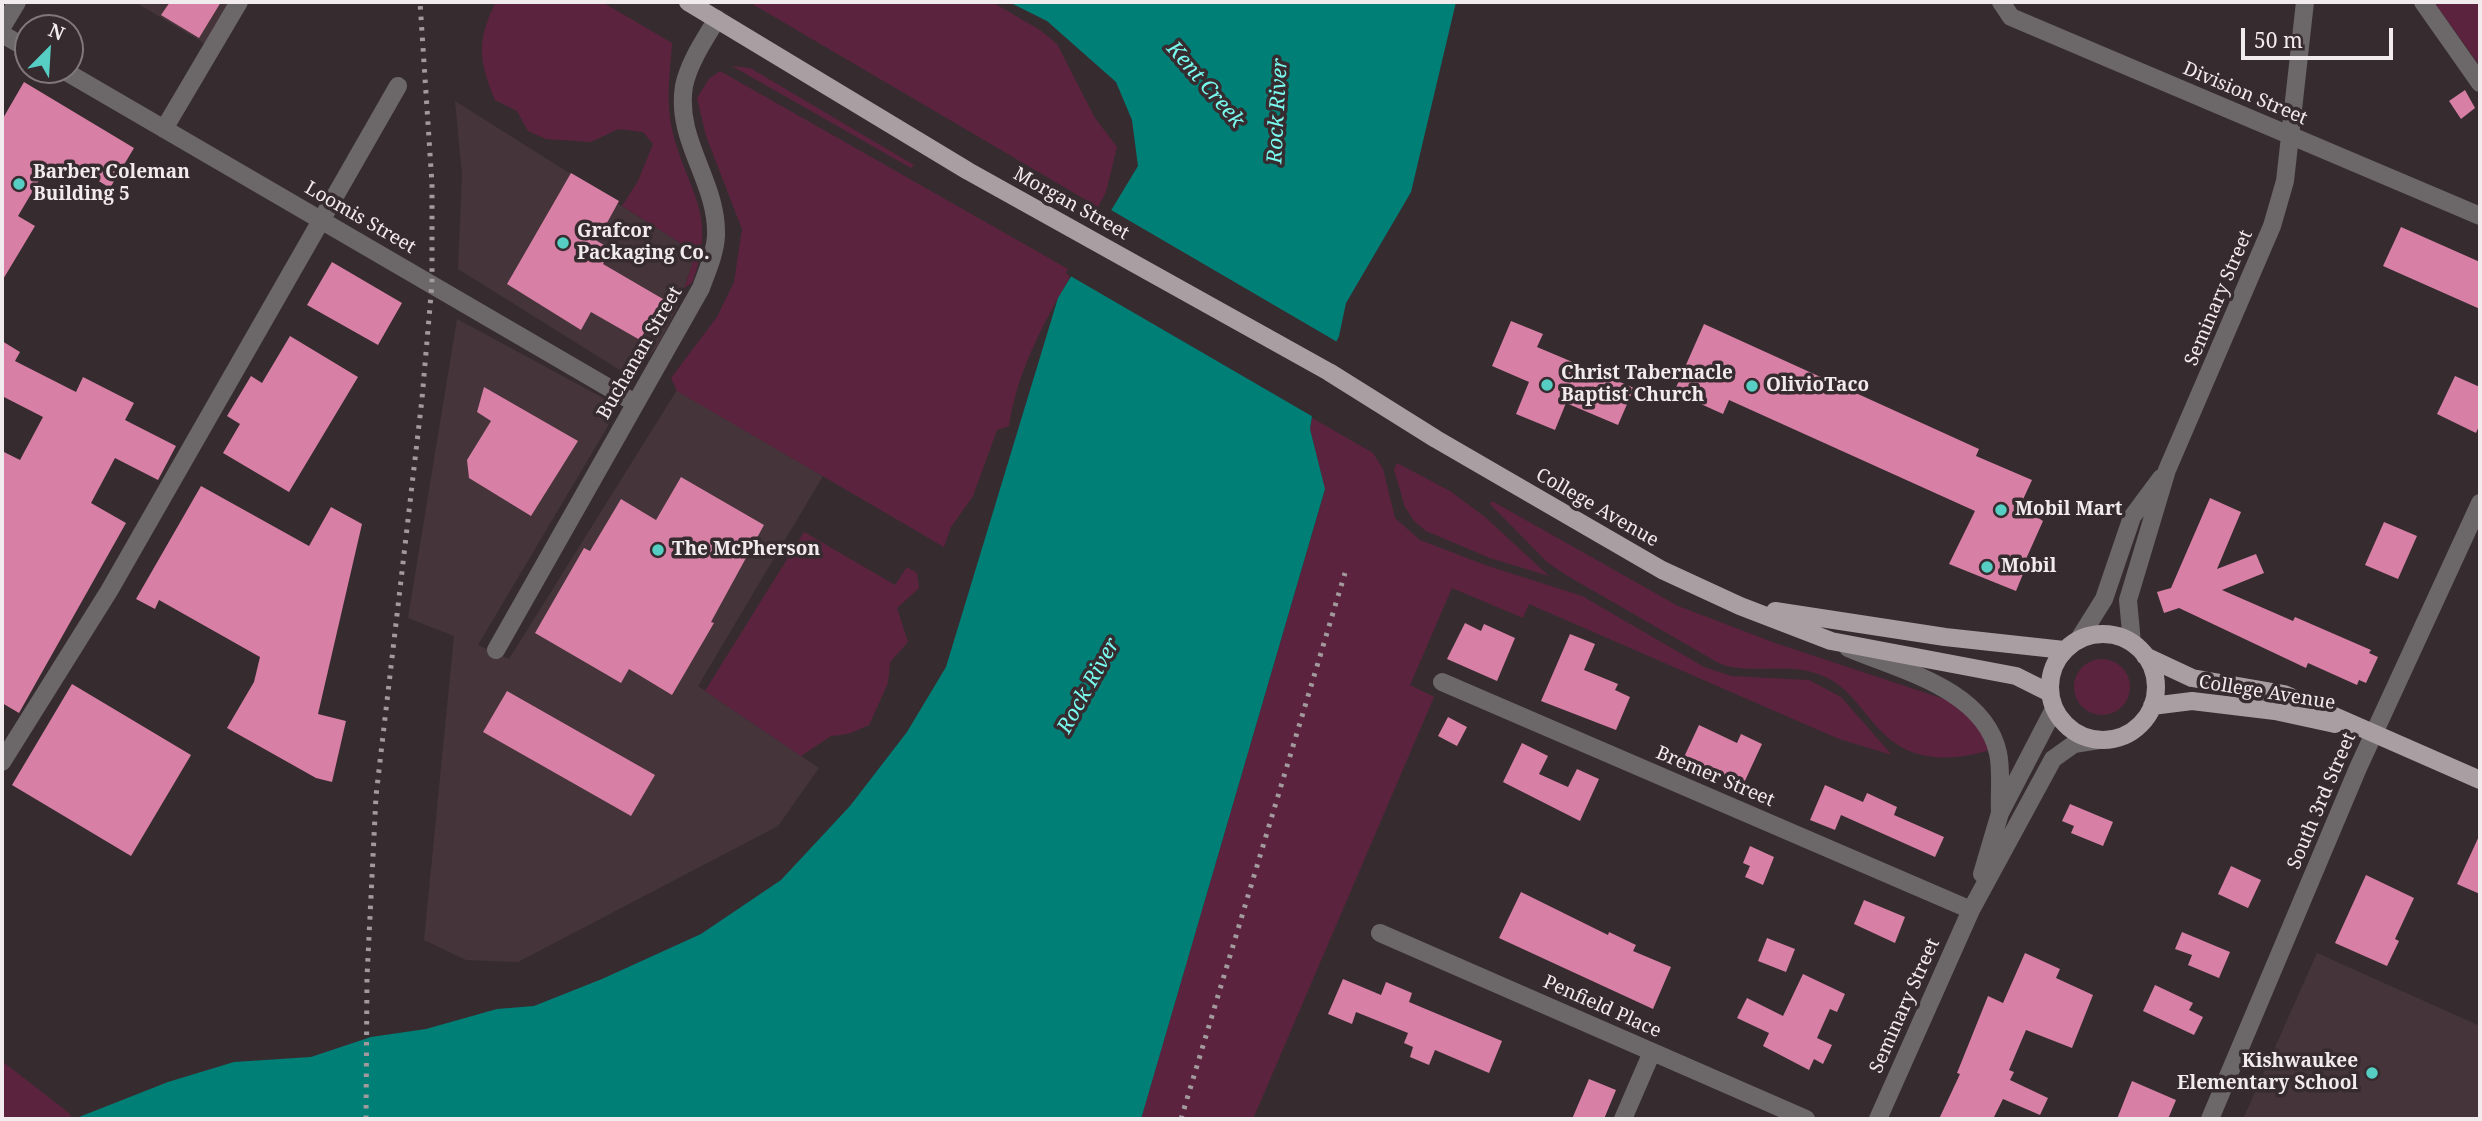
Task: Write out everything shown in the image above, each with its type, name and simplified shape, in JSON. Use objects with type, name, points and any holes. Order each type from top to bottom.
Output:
[{"type":"main road","name":"Morgan Street","points":[[688,2],[968,171],[1329,372],[1436,439]]},
{"type":"main road","name":"College Avenue","points":[[1436,439],[1662,570],[1740,606],[1831,641],[2016,676],[2052,701],[2072,731],[2099,740]]},
{"type":"main road","name":"College Avenue","points":[[1740,606],[1945,637],[2064,650]]},
{"type":"main road","name":"College Avenue","points":[[2079,639],[2106,634],[2192,678],[2284,694],[2480,780]]},
{"type":"main road","points":[[2052,701],[2050,677],[2064,650],[2079,639]]},
{"type":"main road","points":[[2099,740],[2116,739],[2131,732],[2144,721],[2152,706],[2156,689],[2153,671],[2139,649]]},
{"type":"main road","name":"College Avenue","points":[[2152,706],[2192,701],[2275,712],[2374,733]]},
{"type":"street","points":[[2,27],[17,2]]},
{"type":"street","points":[[163,129],[239,2]]},
{"type":"street","name":"Division Street","points":[[2001,2],[2011,17],[2480,216]]},
{"type":"street","name":"Seminary Street","points":[[2139,649],[2128,600],[2167,470],[2272,226],[2286,181],[2305,2]]},
{"type":"street","points":[[2423,2],[2480,83]]},
{"type":"street","name":"Buchanan Street","points":[[496,650],[701,288],[716,239],[710,195],[690,145],[682,108],[685,83],[693,62],[717,19]]},
{"type":"street","name":"Loomis Street","points":[[84,82],[635,404]]},
{"type":"street","points":[[2,762],[109,591],[398,86]]},
{"type":"street","name":"Seminary Street","points":[[2079,639],[2104,599],[2132,517],[2167,470]]},
{"type":"street","name":"South 3rd Street","points":[[2210,1119],[2374,733],[2480,503]]},
{"type":"street","points":[[1831,641],[1936,685],[1969,705],[1993,738],[1999,754],[2000,813]]},
{"type":"street","name":"Bremer Street","points":[[1442,682],[1970,911]]},
{"type":"street","name":"Seminary Street","points":[[1970,911],[2000,813],[2052,701]]},
{"type":"street","name":"Seminary Street","points":[[1878,1119],[1970,911],[2053,759],[2074,744],[2099,740]]},
{"type":"street","name":"Penfield Place","points":[[1380,933],[1807,1119]]},
{"type":"street","points":[[1623,1119],[1652,1052]]},
{"type":"shaded area","points":[[135,2],[249,2],[219,52]]},
{"type":"shaded area","points":[[496,2],[602,2],[672,43],[669,88],[671,123],[702,222],[699,260],[692,283],[684,288],[693,262],[690,249],[622,206],[638,181],[653,144],[643,132],[618,129],[591,142],[546,139],[528,131],[517,111],[495,100],[482,51],[485,28]]},
{"type":"shaded area","points":[[749,2],[992,2],[1040,30],[1057,44],[1095,118],[1117,147],[1106,192],[1098,207]]},
{"type":"shaded area","points":[[2434,2],[2480,2],[2480,66]]},
{"type":"shaded area","points":[[732,66],[750,68],[914,165],[911,168]]},
{"type":"shaded area","points":[[720,71],[1068,269],[1066,273],[1070,277],[1041,330],[1025,368],[1009,426],[997,430],[973,496],[951,527],[944,547],[677,391],[671,378],[717,317],[734,282],[742,229],[706,136],[697,98],[709,79]]},
{"type":"shaded area","points":[[455,101],[690,249],[693,262],[677,308],[657,347],[631,377],[458,269],[462,174]]},
{"type":"shaded area","points":[[457,319],[605,399],[613,409],[608,426],[478,645],[509,659],[677,390],[823,476],[698,686],[819,768],[778,826],[518,962],[466,960],[424,940],[454,636],[408,618]]},
{"type":"shaded area","points":[[1312,418],[1373,453],[1383,469],[1395,518],[1420,540],[1485,565],[1582,596],[1704,667],[1731,676],[1809,680],[1841,697],[1892,755],[1839,739],[1529,604],[1523,618],[1452,588],[1410,685],[1434,697],[1253,1119],[1141,1119],[1325,490],[1310,429]]},
{"type":"shaded area","points":[[1397,463],[1450,491],[1485,517],[1549,576],[1490,558],[1426,531],[1414,521],[1405,507],[1394,470]]},
{"type":"shaded area","points":[[1492,501],[1678,606],[1775,643],[1947,700],[1972,722],[1990,750],[1962,756],[1921,755],[1884,734],[1847,692],[1829,679],[1796,669],[1738,668],[1718,662],[1547,562],[1490,504]]},
{"type":"shaded area","points":[[804,532],[895,585],[907,567],[917,573],[919,588],[897,608],[908,642],[890,662],[888,683],[869,725],[848,734],[831,736],[801,756],[705,691]]},
{"type":"shaded area","points":[[2102,659],[2113,661],[2122,667],[2128,676],[2128,698],[2122,707],[2113,713],[2102,715],[2091,713],[2082,707],[2076,698],[2074,687],[2076,676],[2082,667],[2091,661]]},
{"type":"shaded area","name":"Kishwaukee Elementary School","points":[[2317,953],[2480,1026],[2480,1119],[2243,1119]]},
{"type":"shaded area","points":[[2,1061],[69,1113],[72,1119],[2,1119]]},
{"type":"water","points":[[1009,2],[1456,2],[1411,192],[1346,303],[1339,336],[1317,383],[1310,429],[1325,489],[1141,1119],[74,1119],[168,1082],[234,1062],[311,1057],[371,1037],[426,1029],[497,1009],[534,1006],[602,979],[701,934],[781,880],[850,806],[907,732],[946,667],[1058,298],[1138,166],[1132,120],[1116,82],[1047,21]]},
{"type":"pier","points":[[1106,207],[1339,343],[1320,384],[1315,418],[1067,274]]},
{"type":"building","points":[[170,2],[221,2],[199,38],[161,15]]},
{"type":"building","name":"Barber Coleman Building 5","points":[[23,84],[27,84],[134,148],[110,188],[68,162],[57,180],[44,172],[18,216],[35,226],[2,281],[2,120]]},
{"type":"building","points":[[2465,90],[2475,108],[2461,119],[2449,101]]},
{"type":"building","points":[[571,173],[619,201],[597,241],[611,249],[603,264],[663,299],[640,340],[591,312],[581,330],[507,284]]},
{"type":"building","points":[[2401,227],[2480,262],[2480,309],[2383,266]]},
{"type":"building","points":[[332,262],[402,303],[378,345],[307,305]]},
{"type":"building","points":[[1511,321],[1543,334],[1537,347],[1634,388],[1618,425],[1566,403],[1555,430],[1516,414],[1529,382],[1492,366]]},
{"type":"building","points":[[1704,324],[1979,449],[1976,456],[2032,480],[2020,506],[2043,521],[2022,568],[2025,569],[2016,591],[1949,564],[1975,511],[1729,400],[1723,414],[1674,392]]},
{"type":"building","points":[[290,336],[358,377],[289,492],[223,453],[240,424],[227,416],[251,376],[262,383]]},
{"type":"building","points":[[2,341],[20,352],[15,361],[76,392],[83,377],[134,403],[125,420],[176,446],[158,480],[115,458],[91,503],[126,523],[19,713],[2,703],[2,451],[20,460],[43,417],[2,396]]},
{"type":"building","points":[[2455,376],[2480,387],[2480,424],[2476,433],[2437,414]]},
{"type":"building","points":[[484,387],[578,441],[531,516],[469,478],[467,460],[491,421],[477,412]]},
{"type":"building","points":[[681,477],[764,525],[711,622],[714,623],[672,695],[629,669],[621,683],[535,633],[584,548],[590,551],[621,499],[656,520]]},
{"type":"building","points":[[201,486],[309,546],[331,507],[362,524],[318,714],[346,721],[332,782],[316,778],[227,728],[254,682],[260,657],[159,600],[155,609],[136,599]]},
{"type":"building","points":[[2210,498],[2241,512],[2217,569],[2256,554],[2264,573],[2222,590],[2293,621],[2295,617],[2371,650],[2369,653],[2378,657],[2366,683],[2359,680],[2357,685],[2308,663],[2306,668],[2179,608],[2164,613],[2157,592],[2171,588]]},
{"type":"building","points":[[2384,522],[2417,536],[2398,579],[2365,565]]},
{"type":"building","points":[[1465,623],[1481,631],[1484,624],[1515,638],[1497,681],[1447,659]]},
{"type":"building","points":[[1570,634],[1595,644],[1584,670],[1618,684],[1615,690],[1630,697],[1616,730],[1541,701]]},
{"type":"building","points":[[72,684],[191,755],[131,856],[12,785]]},
{"type":"building","points":[[507,691],[655,775],[631,816],[483,732]]},
{"type":"building","points":[[1448,717],[1467,727],[1457,746],[1438,736]]},
{"type":"building","points":[[1699,725],[1737,743],[1741,734],[1762,744],[1743,785],[1684,757]]},
{"type":"building","points":[[1522,743],[1548,756],[1539,774],[1568,787],[1577,769],[1599,779],[1580,821],[1503,782]]},
{"type":"building","points":[[1825,785],[1863,802],[1867,793],[1897,807],[1894,815],[1944,837],[1935,857],[1841,815],[1835,830],[1810,820]]},
{"type":"building","points":[[2070,804],[2113,822],[2103,846],[2071,833],[2074,826],[2062,821]]},
{"type":"building","points":[[2480,834],[2480,894],[2457,884]]},
{"type":"building","points":[[1750,846],[1774,857],[1763,885],[1745,877],[1750,866],[1743,863]]},
{"type":"building","points":[[2231,866],[2261,880],[2248,908],[2218,894]]},
{"type":"building","points":[[2366,875],[2414,898],[2395,939],[2399,941],[2387,966],[2335,943]]},
{"type":"building","points":[[1521,892],[1608,935],[1609,932],[1636,945],[1633,951],[1671,967],[1653,1009],[1499,938]]},
{"type":"building","points":[[1864,900],[1905,917],[1895,943],[1854,924]]},
{"type":"building","points":[[2182,932],[2230,952],[2219,978],[2188,965],[2192,955],[2175,949]]},
{"type":"building","points":[[1767,938],[1795,949],[1786,972],[1758,961]]},
{"type":"building","points":[[2025,953],[2060,969],[2056,978],[2093,995],[2072,1048],[2026,1030],[2009,1070],[2014,1072],[2010,1080],[2048,1098],[2040,1115],[2003,1099],[1993,1119],[1939,1119],[1960,1074],[1957,1073],[1988,996],[2003,1003]]},
{"type":"building","points":[[1803,974],[1845,994],[1837,1012],[1830,1009],[1817,1038],[1832,1045],[1823,1064],[1814,1059],[1809,1070],[1763,1046],[1769,1033],[1737,1018],[1747,998],[1783,1016]]},
{"type":"building","points":[[1343,979],[1381,995],[1386,982],[1412,993],[1409,1002],[1502,1041],[1489,1073],[1435,1050],[1429,1065],[1410,1057],[1413,1047],[1404,1043],[1408,1033],[1356,1012],[1352,1024],[1328,1014]]},
{"type":"building","points":[[2155,985],[2193,1003],[2189,1010],[2203,1017],[2194,1035],[2143,1011]]},
{"type":"building","points":[[1589,1079],[1616,1090],[1604,1119],[1572,1119]]},
{"type":"building","points":[[2132,1081],[2176,1100],[2168,1119],[2117,1119]]},
{"type":"railway","points":[[366,1119],[367,977],[376,796],[422,399],[432,283],[432,184],[420,2]]},
{"type":"railway","points":[[1181,1119],[1345,573]]},
{"type":"place","name":"Barber Coleman Building 5","points":[[19,184]]},
{"type":"place","name":"Grafcor Packaging Co.","points":[[563,243]]},
{"type":"place","name":"Christ Tabernacle Baptist Church","points":[[1547,385]]},
{"type":"place","name":"OlivioTaco","points":[[1752,386]]},
{"type":"place","name":"Mobil Mart","points":[[2001,510]]},
{"type":"place","name":"The McPherson","points":[[658,550]]},
{"type":"place","name":"Mobil","points":[[1987,567]]},
{"type":"place","name":"Kishwaukee Elementary School","points":[[2372,1073]]},
{"type":"water label","name":"Kent Creek","points":[[1205,85]]},
{"type":"water label","name":"Rock River","points":[[1278,111]]},
{"type":"water label","name":"Rock River","points":[[1089,686]]}]
